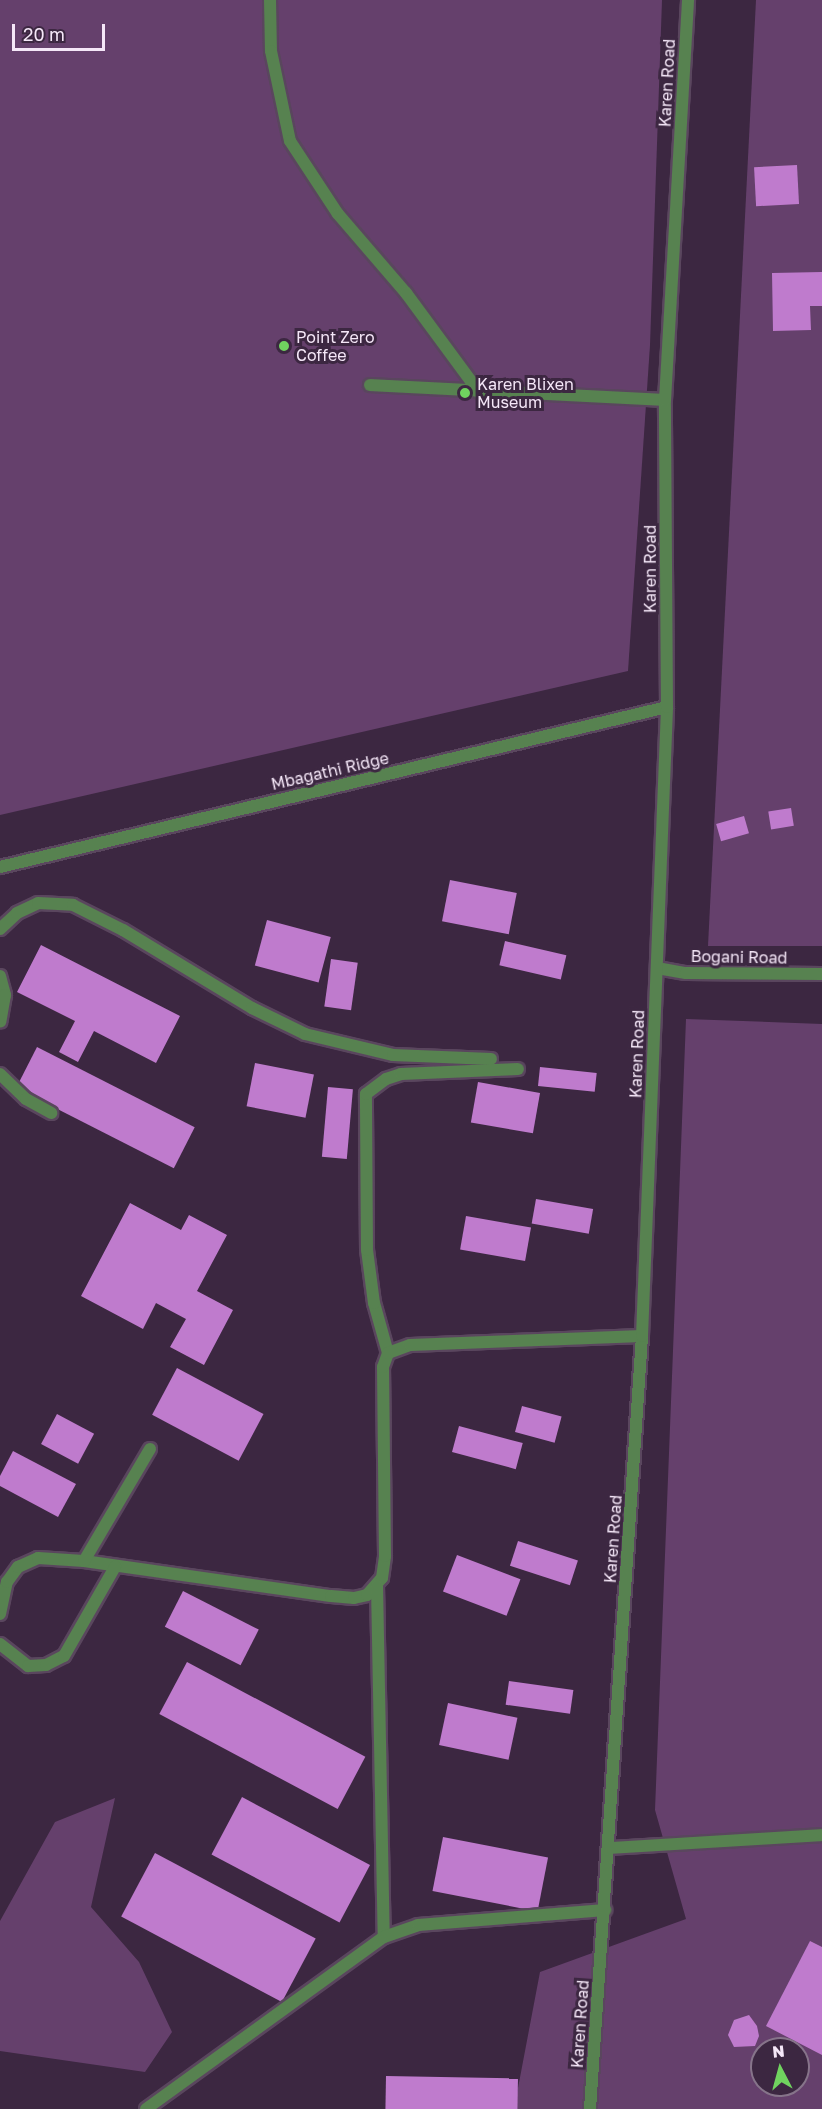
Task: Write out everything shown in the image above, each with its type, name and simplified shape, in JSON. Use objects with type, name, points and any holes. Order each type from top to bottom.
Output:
[{"type":"street","points":[[270,0],[272,51],[290,141],[338,214],[406,293],[479,393]]},
{"type":"street","name":"Karen Road","points":[[590,2109],[610,1848],[642,1336],[667,707],[665,400],[688,0]]},
{"type":"street","points":[[370,385],[479,393],[665,400]]},
{"type":"street","name":"Mbagathi Ridge","points":[[0,867],[667,707]]},
{"type":"street","points":[[0,929],[17,913],[38,903],[73,905],[123,930],[252,1008],[305,1034],[393,1055],[491,1059]]},
{"type":"street","name":"Bogani Road","points":[[657,968],[686,973],[822,974]]},
{"type":"street","points":[[0,976],[5,995],[0,1022]]},
{"type":"street","points":[[384,1937],[377,1587],[385,1556],[383,1367],[388,1353],[374,1303],[368,1250],[366,1094],[386,1079],[401,1074],[518,1069]]},
{"type":"street","points":[[0,1074],[26,1100],[51,1113]]},
{"type":"street","points":[[388,1353],[410,1345],[642,1336]]},
{"type":"street","points":[[84,1561],[150,1449]]},
{"type":"street","points":[[0,1614],[7,1582],[18,1567],[38,1558],[84,1561],[354,1598],[377,1587]]},
{"type":"street","points":[[0,1644],[28,1666],[46,1665],[64,1656],[115,1567]]},
{"type":"street","points":[[610,1848],[822,1835]]},
{"type":"street","points":[[146,2109],[384,1937],[418,1924],[605,1910]]},
{"type":"shaded area","points":[[0,0],[662,0],[650,345],[628,671],[0,815]]},
{"type":"shaded area","points":[[756,0],[822,0],[822,946],[708,946]]},
{"type":"shaded area","points":[[686,1019],[822,1024],[822,2109],[514,2109],[540,1972],[686,1919],[655,1810]]},
{"type":"shaded area","points":[[115,1798],[91,1907],[139,1962],[172,2032],[145,2072],[0,2051],[0,1921],[55,1822]]},
{"type":"building","points":[[797,165],[799,204],[756,206],[754,167]]},
{"type":"building","points":[[822,272],[822,306],[810,306],[811,330],[773,331],[772,273]]},
{"type":"building","points":[[791,808],[794,826],[771,829],[768,812]]},
{"type":"building","points":[[744,816],[749,833],[721,841],[716,824]]},
{"type":"building","points":[[450,880],[517,893],[509,934],[442,921]]},
{"type":"building","points":[[267,920],[331,937],[319,982],[255,965]]},
{"type":"building","points":[[505,941],[566,955],[561,980],[499,965]]},
{"type":"building","points":[[41,945],[180,1016],[156,1063],[94,1031],[78,1062],[59,1052],[75,1021],[17,992]]},
{"type":"building","points":[[331,959],[358,963],[351,1010],[324,1007]]},
{"type":"building","points":[[37,1047],[195,1127],[174,1168],[16,1088]]},
{"type":"building","points":[[255,1063],[314,1074],[306,1118],[247,1106]]},
{"type":"building","points":[[540,1067],[597,1073],[595,1092],[538,1086]]},
{"type":"building","points":[[478,1082],[540,1093],[533,1133],[471,1122]]},
{"type":"building","points":[[328,1087],[353,1089],[347,1159],[322,1157]]},
{"type":"building","points":[[536,1199],[593,1209],[589,1234],[532,1224]]},
{"type":"building","points":[[130,1203],[181,1230],[189,1215],[227,1235],[197,1291],[233,1310],[204,1365],[170,1347],[186,1319],[156,1303],[143,1329],[81,1296]]},
{"type":"building","points":[[466,1216],[531,1227],[525,1261],[460,1249]]},
{"type":"building","points":[[177,1368],[264,1414],[239,1461],[152,1415]]},
{"type":"building","points":[[522,1406],[562,1417],[555,1443],[515,1432]]},
{"type":"building","points":[[57,1414],[94,1434],[78,1464],[41,1444]]},
{"type":"building","points":[[459,1426],[523,1443],[516,1469],[452,1452]]},
{"type":"building","points":[[13,1451],[76,1484],[58,1517],[0,1486],[0,1476]]},
{"type":"building","points":[[518,1541],[578,1560],[570,1585],[510,1566]]},
{"type":"building","points":[[457,1555],[520,1579],[507,1616],[443,1591]]},
{"type":"building","points":[[183,1591],[259,1630],[241,1665],[165,1627]]},
{"type":"building","points":[[187,1662],[365,1757],[338,1809],[159,1714]]},
{"type":"building","points":[[509,1681],[573,1690],[570,1714],[506,1705]]},
{"type":"building","points":[[448,1703],[517,1718],[509,1760],[439,1745]]},
{"type":"building","points":[[242,1797],[370,1865],[340,1922],[211,1854]]},
{"type":"building","points":[[443,1837],[548,1857],[538,1911],[433,1891]]},
{"type":"building","points":[[155,1853],[316,1938],[282,2002],[121,1917]]},
{"type":"building","points":[[810,1941],[822,1947],[822,2055],[810,2049],[810,2037],[787,2037],[766,2026]]},
{"type":"building","points":[[749,2015],[757,2026],[759,2036],[750,2037],[750,2046],[734,2047],[728,2035],[734,2020]]},
{"type":"building","points":[[386,2076],[518,2078],[517,2109],[385,2109]]},
{"type":"place","name":"Point Zero Coffee","points":[[284,346]]},
{"type":"place","name":"Karen Blixen Museum","points":[[465,393]]}]
